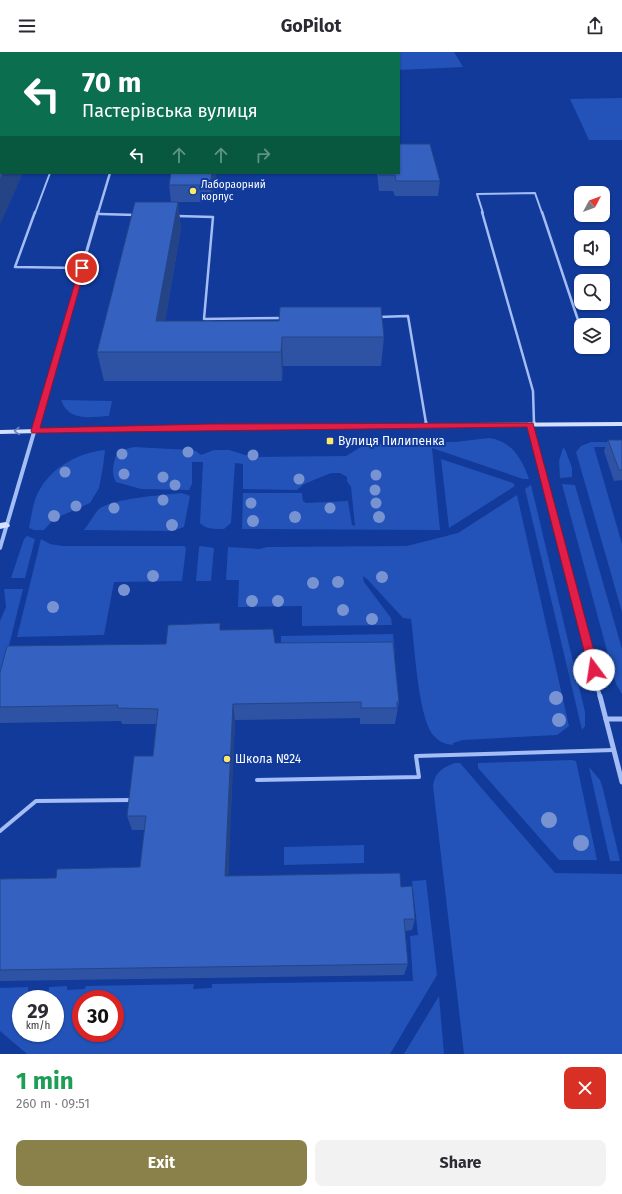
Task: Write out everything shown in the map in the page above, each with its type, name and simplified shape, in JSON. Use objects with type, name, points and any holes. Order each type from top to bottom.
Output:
[{"type":"main road","points":[[0,432],[426,425],[622,424]]},
{"type":"street","points":[[0,548],[3,525],[35,431],[82,268],[100,214],[110,174]]},
{"type":"street","points":[[532,424],[622,782]]},
{"type":"street","points":[[606,719],[622,719]]},
{"type":"lane","points":[[50,174],[15,267],[82,268]]},
{"type":"lane","points":[[532,424],[533,390],[477,194],[535,193],[577,318]]},
{"type":"lane","points":[[100,214],[143,215]]},
{"type":"lane","points":[[174,216],[213,217],[204,319],[290,318]]},
{"type":"lane","points":[[376,317],[408,316],[426,425]]},
{"type":"lane","points":[[257,780],[419,777],[416,756],[614,750]]},
{"type":"lane","points":[[0,830],[36,801],[132,800]]},
{"type":"shaded area","points":[[400,52],[454,52],[463,67],[400,70]]},
{"type":"shaded area","points":[[622,98],[622,140],[589,140],[570,99]]},
{"type":"shaded area","points":[[61,400],[112,401],[109,416],[81,417],[69,412]]},
{"type":"shaded area","points":[[489,438],[504,443],[515,452],[529,479],[523,479],[432,448],[440,530],[242,529],[243,493],[302,493],[303,501],[306,503],[348,501],[352,525],[355,526],[351,487],[347,481],[347,477],[340,473],[331,473],[304,484],[297,490],[243,489],[243,464],[235,463],[231,523],[224,529],[211,529],[200,523],[203,462],[192,462],[192,484],[189,490],[141,489],[116,482],[113,474],[114,462],[118,451],[134,447],[190,450],[196,451],[201,455],[214,450],[229,450],[252,457],[346,456],[366,444],[455,442]]},
{"type":"shaded area","points":[[591,442],[622,442],[622,447],[594,447],[622,544],[622,612],[576,452],[581,446]]},
{"type":"shaded area","points":[[563,448],[565,449],[572,468],[572,477],[560,478],[559,461]]},
{"type":"shaded area","points":[[105,450],[99,488],[90,503],[54,519],[44,530],[34,530],[29,528],[35,500],[46,480],[62,465],[72,459]]},
{"type":"shaded area","points":[[441,459],[513,483],[515,486],[449,528]]},
{"type":"shaded area","points":[[562,484],[575,485],[622,649],[622,694],[616,684]]},
{"type":"shaded area","points":[[531,485],[585,712],[585,726],[582,730],[525,489]]},
{"type":"shaded area","points":[[182,493],[190,496],[184,527],[172,531],[84,530],[97,511],[106,505],[139,498]]},
{"type":"shaded area","points":[[517,495],[569,726],[557,735],[463,740],[453,743],[453,745],[438,740],[429,727],[424,714],[418,681],[411,619],[403,618],[363,576],[364,582],[391,618],[392,625],[302,626],[302,606],[238,607],[239,580],[226,580],[228,547],[260,549],[267,547],[407,546],[458,533]]},
{"type":"shaded area","points":[[27,536],[35,539],[25,578],[11,578],[24,539]]},
{"type":"shaded area","points":[[41,539],[50,544],[62,546],[184,546],[186,548],[182,581],[114,582],[104,635],[17,637]]},
{"type":"shaded area","points":[[199,547],[214,548],[211,581],[196,581]]},
{"type":"shaded area","points":[[4,589],[23,589],[0,682],[0,621],[6,607]]},
{"type":"shaded area","points":[[393,634],[395,654],[237,656],[281,651],[281,636]]},
{"type":"shaded area","points":[[576,761],[597,860],[559,860],[478,768],[478,763]]},
{"type":"shaded area","points":[[455,763],[460,763],[555,873],[622,874],[622,1054],[464,1054],[433,786],[437,774],[446,767]]},
{"type":"shaded area","points":[[589,767],[600,780],[603,789],[620,861],[610,861]]},
{"type":"shaded area","points":[[364,845],[364,863],[284,865],[284,847]]},
{"type":"shaded area","points":[[426,880],[437,975],[390,1054],[27,1054],[13,1042],[64,1042],[64,990],[49,990],[49,987],[67,986],[67,990],[85,989],[86,986],[194,984],[193,989],[212,988],[212,984],[413,981],[410,936],[418,935],[412,881]]},
{"type":"shaded area","points":[[28,987],[28,990],[12,990],[12,1041],[0,1031],[0,988]]},
{"type":"shaded area","points":[[439,996],[444,1054],[404,1054]]},
{"type":"building","points":[[400,144],[430,144],[440,181],[396,181],[395,175],[380,175],[400,174]]},
{"type":"building","points":[[171,174],[212,174],[210,185],[169,185]]},
{"type":"building","points":[[135,202],[178,202],[156,321],[279,321],[280,307],[381,307],[384,337],[282,337],[281,352],[97,352]]},
{"type":"building","points":[[608,440],[622,440],[622,470],[619,470]]},
{"type":"building","name":"Школа №24","points":[[220,623],[220,630],[273,629],[275,643],[393,642],[399,702],[397,702],[397,708],[361,708],[361,702],[233,704],[225,876],[400,873],[401,887],[412,886],[415,919],[404,919],[408,964],[0,970],[0,879],[56,878],[57,869],[140,867],[146,816],[127,816],[134,756],[153,756],[158,709],[117,708],[118,705],[0,707],[0,673],[7,646],[166,644],[168,625]]},
{"type":"place","name":"Лабораорний корпус","points":[[193,191]]},
{"type":"place","name":"Вулиця Пилипенка","points":[[330,441]]},
{"type":"place","name":"Школа №24","points":[[227,759]]},
{"type":"route","points":[[82,268],[35,431],[211,427],[530,424],[594,670]]}]
